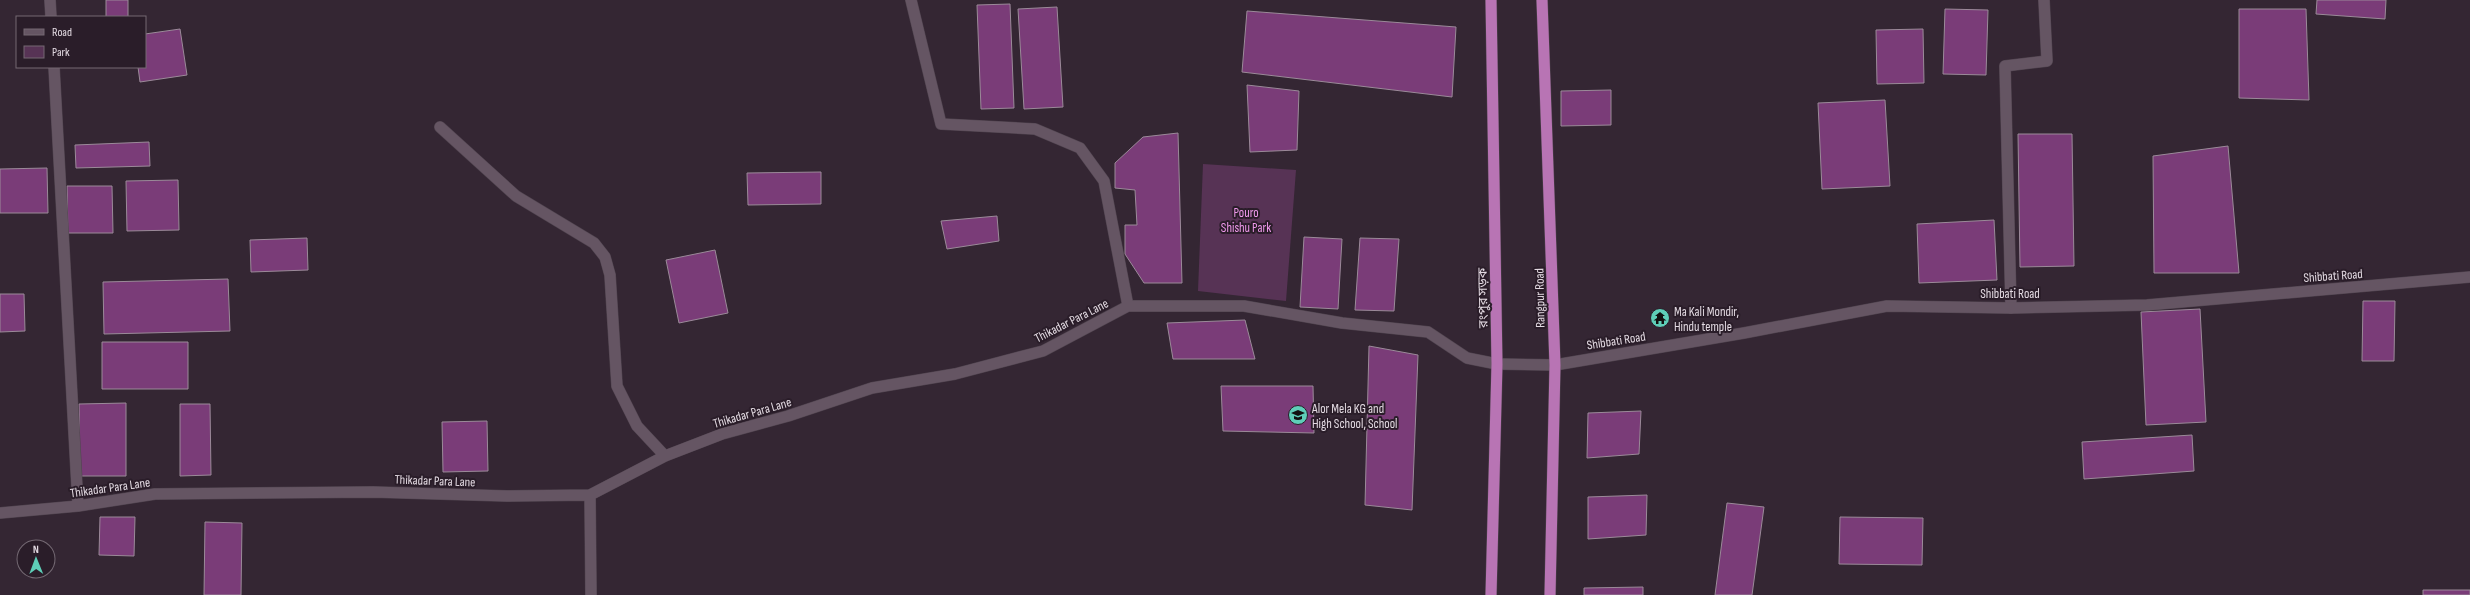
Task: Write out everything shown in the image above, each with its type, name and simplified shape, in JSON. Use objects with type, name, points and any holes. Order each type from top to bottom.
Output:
[{"type":"highway","name":"রংপুর সড়ক","points":[[1491,0],[1497,364],[1491,595]]},
{"type":"highway","name":"Rangpur Road","points":[[1542,0],[1555,365],[1550,595]]},
{"type":"street","points":[[50,0],[51,16]]},
{"type":"street","points":[[911,0],[941,124],[1035,129],[1080,148],[1104,181],[1128,306]]},
{"type":"street","points":[[2011,308],[2005,66],[2047,61],[2044,0]]},
{"type":"street","points":[[54,68],[78,506]]},
{"type":"street","points":[[440,127],[516,196],[594,243],[605,257],[610,274],[617,386],[637,426],[665,456]]},
{"type":"street","name":"Shibbati Road","points":[[1555,365],[1744,333],[1887,306],[2011,308],[2147,305],[2470,277]]},
{"type":"street","name":"Thikadar Para Lane","points":[[0,513],[78,506],[155,494],[373,492],[507,496],[590,495],[665,456],[722,434],[788,416],[872,388],[955,374],[1043,351],[1128,306],[1244,306],[1342,323],[1428,332],[1468,358],[1497,364],[1555,365]]},
{"type":"street","points":[[590,495],[590,595]]},
{"type":"green space","name":"Pouro Shishu Park","points":[[1203,164],[1296,170],[1286,301],[1198,291]]},
{"type":"building","points":[[106,0],[128,0],[128,16],[106,16]]},
{"type":"building","points":[[2317,0],[2386,0],[2385,19],[2316,14]]},
{"type":"building","points":[[1010,4],[1014,108],[981,109],[977,5]]},
{"type":"building","points":[[1057,7],[1063,107],[1024,109],[1018,9]]},
{"type":"building","points":[[1945,9],[1988,10],[1986,75],[1943,74]]},
{"type":"building","points":[[2239,9],[2306,9],[2309,100],[2239,98]]},
{"type":"building","points":[[1247,11],[1456,27],[1452,97],[1242,72]]},
{"type":"building","points":[[180,29],[187,75],[140,82],[138,68],[146,68],[146,34]]},
{"type":"building","points":[[1923,29],[1924,83],[1877,84],[1876,30]]},
{"type":"building","points":[[1247,85],[1299,91],[1297,150],[1250,152]]},
{"type":"building","points":[[1611,90],[1611,125],[1561,126],[1561,91]]},
{"type":"building","points":[[1885,100],[1890,186],[1822,189],[1818,103]]},
{"type":"building","points":[[1178,133],[1182,283],[1144,283],[1125,254],[1125,225],[1137,225],[1135,190],[1115,188],[1115,163],[1143,137]]},
{"type":"building","points":[[2018,134],[2072,134],[2074,266],[2020,267]]},
{"type":"building","points":[[149,142],[150,166],[76,168],[75,145]]},
{"type":"building","points":[[2228,146],[2239,273],[2154,273],[2153,156]]},
{"type":"building","points":[[47,168],[48,213],[0,213],[0,169]]},
{"type":"building","points":[[821,172],[821,204],[748,205],[747,173]]},
{"type":"building","points":[[178,180],[179,230],[127,231],[126,181]]},
{"type":"building","points":[[67,186],[112,186],[113,233],[68,233]]},
{"type":"building","points":[[997,216],[999,241],[947,249],[941,221]]},
{"type":"building","points":[[1994,220],[1997,280],[1919,283],[1917,224]]},
{"type":"building","points":[[1304,237],[1342,239],[1338,309],[1300,307]]},
{"type":"building","points":[[307,238],[308,270],[251,272],[250,240]]},
{"type":"building","points":[[1360,238],[1399,239],[1394,311],[1355,310]]},
{"type":"building","points":[[715,250],[728,313],[679,323],[666,260]]},
{"type":"building","points":[[228,279],[230,331],[104,334],[103,282]]},
{"type":"building","points":[[0,294],[24,294],[25,331],[0,332]]},
{"type":"building","points":[[2363,301],[2395,301],[2394,361],[2362,361]]},
{"type":"building","points":[[2200,309],[2206,422],[2146,425],[2141,312]]},
{"type":"building","points":[[1245,320],[1255,359],[1173,359],[1167,323]]},
{"type":"building","points":[[102,342],[188,342],[188,389],[102,389]]},
{"type":"building","points":[[1369,346],[1418,355],[1412,510],[1365,505]]},
{"type":"building","points":[[1221,386],[1313,386],[1314,433],[1223,431]]},
{"type":"building","points":[[126,403],[126,476],[80,476],[79,404]]},
{"type":"building","points":[[180,404],[210,404],[211,475],[180,476]]},
{"type":"building","points":[[1641,411],[1639,454],[1587,458],[1588,413]]},
{"type":"building","points":[[487,421],[488,471],[443,472],[442,422]]},
{"type":"building","points":[[2192,435],[2194,471],[2084,479],[2082,442]]},
{"type":"building","points":[[1647,495],[1646,535],[1588,539],[1588,497]]},
{"type":"building","points":[[1727,503],[1764,507],[1752,595],[1715,595]]},
{"type":"building","points":[[100,517],[135,517],[134,556],[99,555]]},
{"type":"building","points":[[1840,517],[1923,518],[1922,565],[1839,564]]},
{"type":"building","points":[[205,522],[242,523],[241,595],[204,595]]},
{"type":"building","points":[[1643,587],[1643,595],[1584,595],[1584,588]]},
{"type":"building","points":[[2423,590],[2470,590],[2470,595],[2423,595]]},
{"type":"place","name":"Ma Kali Mondir, Hindu temple","points":[[1660,318]]},
{"type":"place","name":"Alor Mela KG and High School, School","points":[[1298,415]]}]
